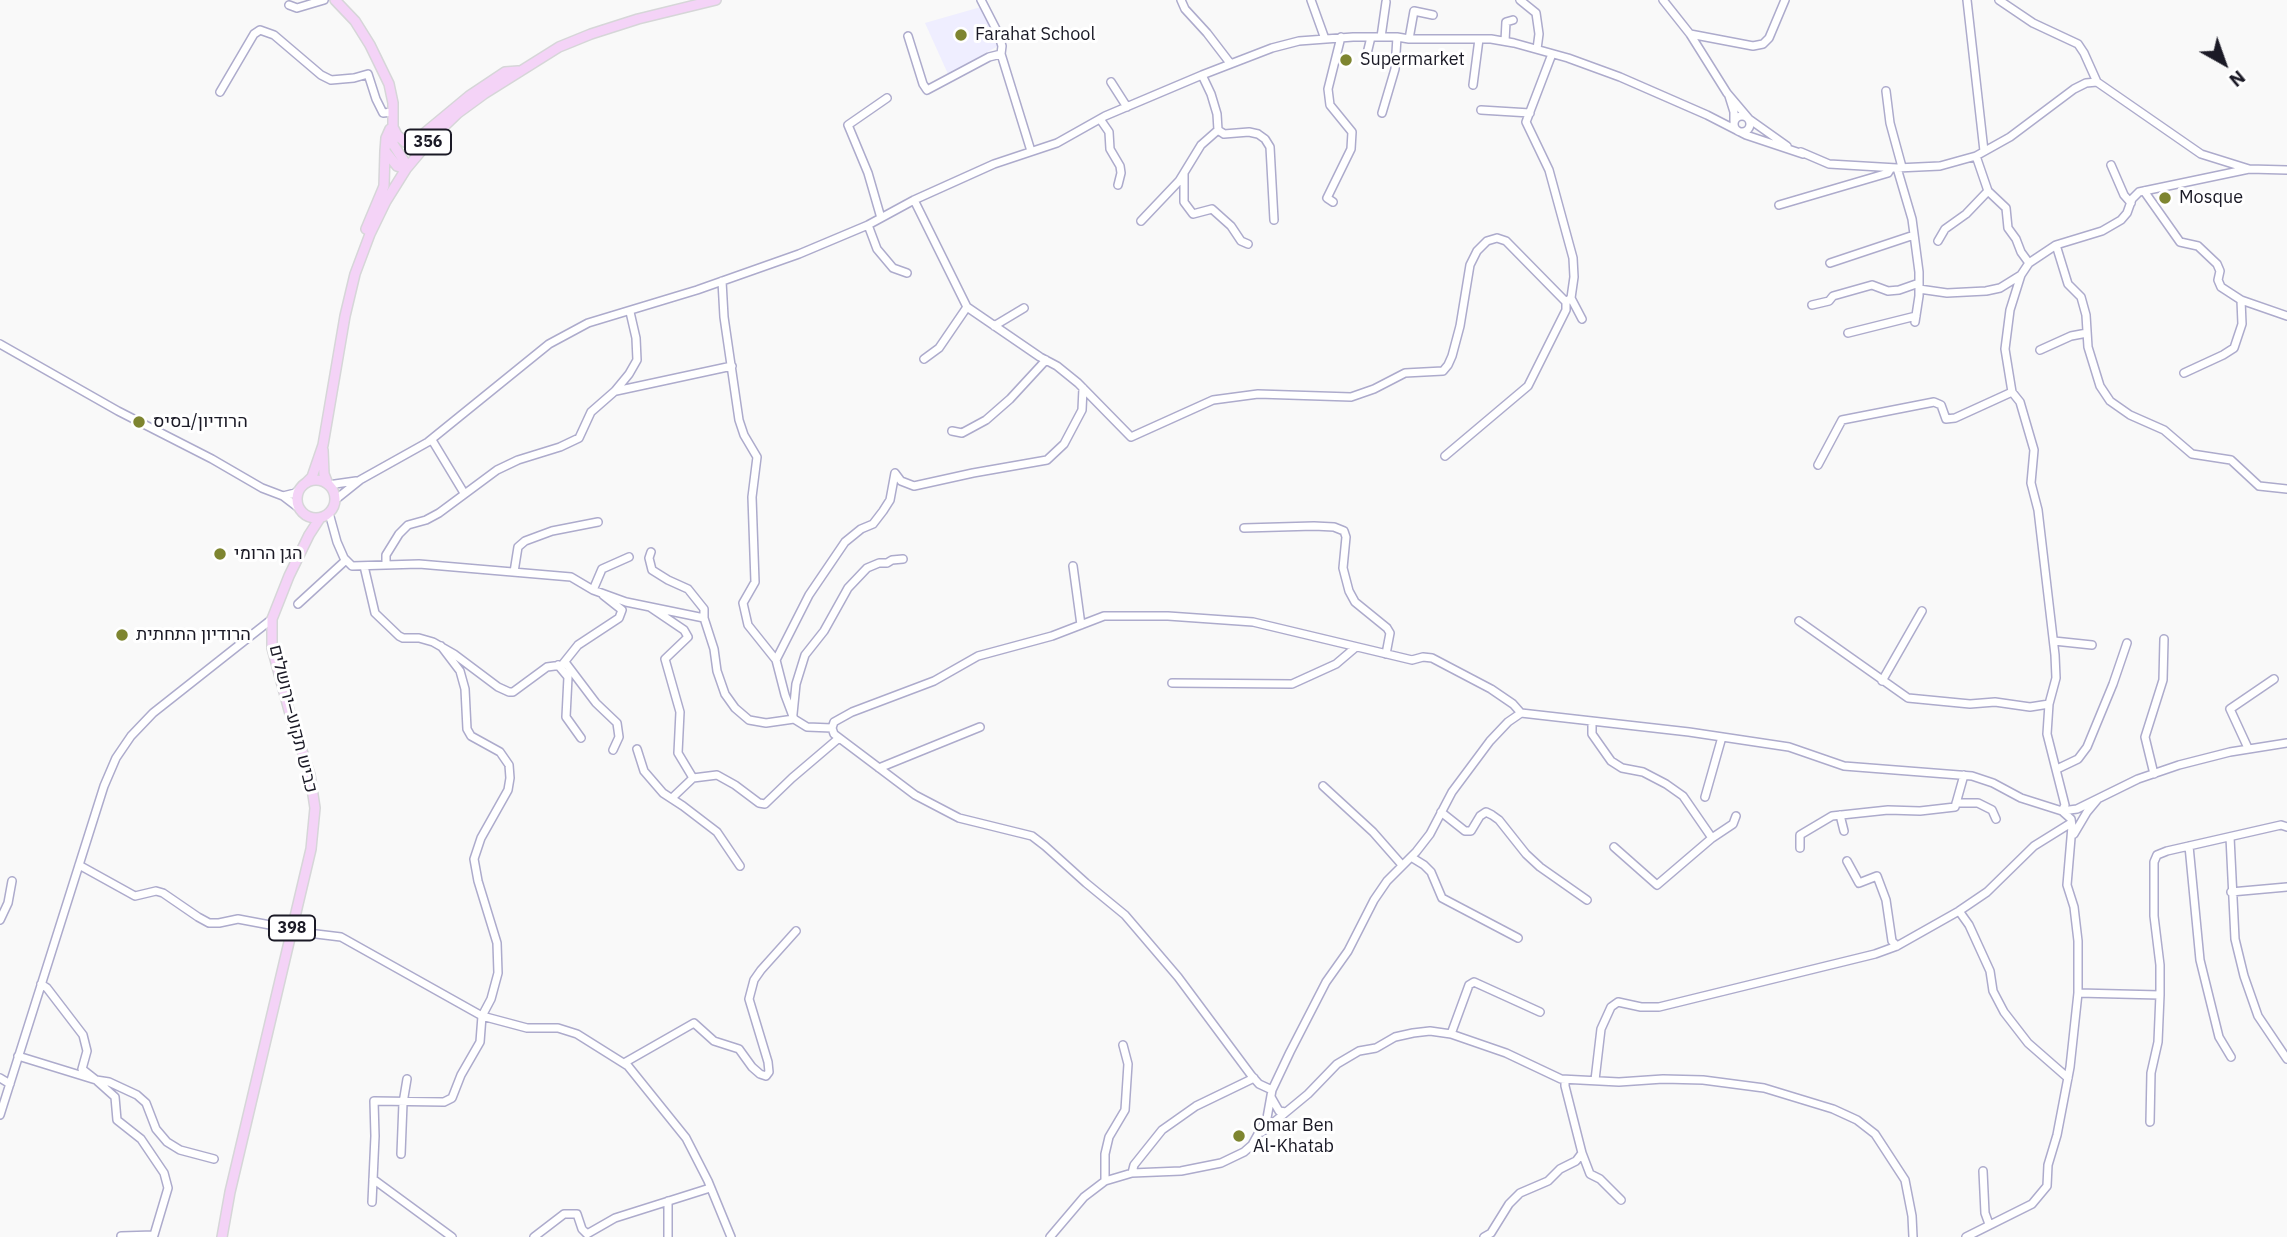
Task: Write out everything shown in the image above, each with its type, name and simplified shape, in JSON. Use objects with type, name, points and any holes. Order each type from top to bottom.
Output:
[{"type":"main road","points":[[335,0],[355,21],[382,67],[389,84],[393,112],[393,144],[406,169]]},
{"type":"main road","name":"356","points":[[304,485],[312,477],[323,445],[345,316],[361,259],[381,212],[406,169],[432,138],[458,113],[519,70],[559,47],[638,19],[716,0]]},
{"type":"main road","points":[[392,124],[397,135],[405,142],[416,140],[478,90],[505,72],[519,70]]},
{"type":"main road","points":[[361,259],[360,245],[384,187],[386,138],[392,124]]},
{"type":"main road","points":[[385,151],[397,166],[406,169]]},
{"type":"main road","name":"356","points":[[323,445],[324,474],[328,485]]},
{"type":"main road","points":[[307,516],[325,516],[335,500],[335,494],[328,485],[318,481],[304,485],[298,498],[300,509],[307,516],[309,535]]},
{"type":"main road","name":"כביש תקוע–ירושלים","points":[[222,1237],[229,1192],[311,849],[315,808],[310,775],[272,648],[272,619],[309,535],[325,516]]},
{"type":"street","points":[[289,5],[297,8],[324,0]]},
{"type":"street","points":[[981,0],[998,33],[1002,46],[1000,54],[1031,151]]},
{"type":"street","points":[[1181,0],[1185,9],[1230,63]]},
{"type":"street","points":[[1311,0],[1325,39]]},
{"type":"street","points":[[1520,0],[1536,13],[1539,34],[1537,49]]},
{"type":"street","points":[[1663,0],[1690,34],[1727,93],[1749,119],[1751,124],[1745,132],[1739,131],[1735,125],[1735,116],[1727,93]]},
{"type":"street","points":[[1690,34],[1753,46],[1763,44],[1769,38],[1785,0]]},
{"type":"street","points":[[1967,0],[1980,154],[1989,191],[2006,208],[2007,228],[2029,263]]},
{"type":"street","points":[[1999,0],[2033,23],[2078,44],[2097,82],[2201,154],[2249,169]]},
{"type":"street","points":[[1381,37],[1386,2]]},
{"type":"street","points":[[1409,39],[1414,11],[1433,15]]},
{"type":"street","points":[[1505,41],[1506,22],[1513,20]]},
{"type":"street","points":[[220,92],[254,34],[260,30],[274,35],[321,75],[331,80],[368,74],[383,113],[393,112]]},
{"type":"street","points":[[908,36],[927,90],[989,57],[1000,54]]},
{"type":"street","points":[[1333,202],[1327,198],[1351,149],[1352,132],[1330,106],[1328,89],[1341,37]]},
{"type":"street","points":[[335,500],[360,480],[396,462],[432,439],[550,344],[588,323],[630,312],[799,254],[869,225],[914,200],[994,164],[1057,143],[1100,119],[1230,63],[1286,45],[1341,37],[1505,41],[1620,77],[1739,131],[1829,164],[1897,168],[1940,166],[1980,154],[2010,137],[2074,89],[2086,83],[2097,82]]},
{"type":"street","points":[[1365,62],[1371,37]]},
{"type":"street","points":[[1382,113],[1395,69],[1397,37]]},
{"type":"street","points":[[1473,85],[1479,39]]},
{"type":"street","points":[[1445,456],[1528,386],[1569,300],[1574,277],[1573,258],[1549,170],[1525,122],[1552,54]]},
{"type":"street","points":[[1202,75],[1211,94],[1219,130],[1224,134],[1249,132],[1265,139],[1270,147],[1275,219]]},
{"type":"street","points":[[1111,82],[1127,107]]},
{"type":"street","points":[[1847,333],[1915,319],[1919,286],[1914,234],[1897,168],[1886,91]]},
{"type":"street","points":[[881,218],[868,173],[848,125],[887,98]]},
{"type":"street","points":[[1481,110],[1530,113]]},
{"type":"street","points":[[1724,122],[1735,116],[1742,116],[1786,146],[1803,154]]},
{"type":"street","points":[[1100,119],[1109,132],[1110,149],[1120,166],[1118,185]]},
{"type":"street","points":[[1141,221],[1184,173],[1201,145],[1219,130]]},
{"type":"street","points":[[2112,165],[2124,195],[2131,202]]},
{"type":"street","points":[[1779,205],[1897,168]]},
{"type":"street","points":[[2062,810],[2065,805],[2048,734],[2049,704],[2056,678],[2038,510],[2031,482],[2034,450],[2020,402],[2012,392],[2005,349],[2010,310],[2021,275],[2029,263],[2056,245],[2102,231],[2121,220],[2140,192],[2249,169],[2287,170]]},
{"type":"street","points":[[1184,173],[1184,202],[1194,214],[1212,209],[1231,226],[1241,241],[1248,244]]},
{"type":"street","points":[[1938,241],[1945,229],[1966,214],[1989,191]]},
{"type":"street","points":[[2144,191],[2180,242],[2198,246],[2217,264],[2221,286],[2241,300],[2287,316]]},
{"type":"street","points":[[914,200],[967,307],[1057,366],[1083,388],[1131,437],[1213,400],[1258,394],[1351,397],[1405,373],[1443,371],[1448,366],[1455,346],[1470,265],[1477,251],[1487,241],[1497,237],[1506,241],[1569,300],[1583,319]]},
{"type":"street","points":[[869,225],[877,248],[893,268],[907,273]]},
{"type":"street","points":[[1830,263],[1914,234]]},
{"type":"street","points":[[2056,245],[2068,285],[2081,297],[2088,347],[2100,386],[2110,401],[2130,415],[2164,430],[2192,454],[2231,460],[2259,486],[2287,489]]},
{"type":"street","points":[[1812,305],[1872,285],[1888,291],[1919,286],[1947,293],[1986,291],[2000,288],[2021,275]]},
{"type":"street","points":[[722,281],[724,317],[739,420],[757,457],[752,497],[755,582],[743,603],[748,625],[776,660],[793,717],[807,727],[832,728]]},
{"type":"street","points":[[2184,373],[2234,348],[2242,324],[2241,300]]},
{"type":"street","points":[[924,359],[939,348],[967,307]]},
{"type":"street","points":[[995,326],[1024,308]]},
{"type":"street","points":[[386,565],[386,555],[408,524],[426,520],[439,513],[497,470],[579,438],[591,412],[615,391],[637,360],[636,338],[630,312]]},
{"type":"street","points":[[2040,350],[2071,336],[2087,333]]},
{"type":"street","points":[[0,344],[118,411],[262,488],[283,496],[300,509]]},
{"type":"street","points":[[952,430],[962,433],[986,420],[1010,399],[1046,360]]},
{"type":"street","points":[[615,391],[732,366]]},
{"type":"street","points":[[776,660],[809,595],[845,542],[861,529],[873,524],[890,500],[895,473],[901,481],[914,486],[1047,460],[1064,444],[1082,410],[1083,388]]},
{"type":"street","points":[[1818,465],[1842,420],[1934,401],[1941,405],[1946,419],[1955,418],[2012,392]]},
{"type":"street","points":[[432,439],[464,493]]},
{"type":"street","points":[[328,485],[360,480]]},
{"type":"street","points":[[283,496],[295,493],[304,485]]},
{"type":"street","points":[[325,516],[346,560],[352,566],[419,564],[571,577],[626,602],[704,618]]},
{"type":"street","points":[[514,572],[518,547],[525,541],[552,531],[598,522]]},
{"type":"street","points":[[1244,528],[1314,526],[1334,527],[1343,531],[1346,537],[1343,568],[1349,591],[1355,602],[1391,633],[1386,654]]},
{"type":"street","points":[[651,552],[649,558],[652,570],[688,589],[704,609],[717,671],[725,694],[735,708],[748,720],[766,723],[793,717]]},
{"type":"street","points":[[597,591],[602,569],[629,557]]},
{"type":"street","points":[[793,717],[796,684],[805,655],[824,631],[848,588],[867,568],[903,559]]},
{"type":"street","points":[[298,604],[346,560]]},
{"type":"street","points":[[364,565],[374,608],[403,638],[424,639],[441,646],[509,692],[513,692],[547,667],[562,664],[578,645],[614,623],[622,614],[622,610],[597,591]]},
{"type":"street","points":[[1073,566],[1081,625]]},
{"type":"street","points":[[647,606],[684,631],[688,637],[665,659],[680,712],[678,753],[693,778]]},
{"type":"street","points":[[1882,681],[1922,611]]},
{"type":"street","points":[[1286,1112],[1279,1111],[1271,1093],[1254,1078],[1178,977],[1125,915],[1032,836],[959,817],[915,795],[834,734],[834,722],[852,712],[934,681],[978,656],[1052,636],[1104,616],[1215,618],[1253,622],[1412,660],[1432,658],[1491,689],[1521,713]]},
{"type":"street","points":[[0,1115],[104,786],[116,758],[131,736],[153,713],[272,619]]},
{"type":"street","points":[[1799,621],[1908,698],[1970,704],[1995,702],[2030,707],[2049,704]]},
{"type":"street","points":[[2154,774],[2145,737],[2163,680],[2164,639]]},
{"type":"street","points":[[2054,642],[2092,645]]},
{"type":"street","points":[[2057,769],[2078,759],[2087,747],[2127,643]]},
{"type":"street","points":[[372,1202],[376,1136],[374,1101],[444,1102],[452,1098],[461,1075],[480,1042],[482,1016],[491,999],[498,972],[498,943],[478,881],[474,859],[481,838],[508,790],[509,765],[500,752],[471,736],[467,729],[466,689],[460,671],[441,646]]},
{"type":"street","points":[[1172,683],[1292,684],[1336,664],[1356,647]]},
{"type":"street","points":[[562,664],[568,677],[566,717],[582,738]]},
{"type":"street","points":[[562,664],[617,723],[619,737],[613,750]]},
{"type":"street","points":[[2248,748],[2230,709],[2274,679]]},
{"type":"street","points":[[1050,1237],[1084,1197],[1105,1181],[1132,1173],[1181,1171],[1221,1163],[1252,1145],[1267,1118],[1271,1093],[1326,982],[1348,951],[1374,900],[1387,881],[1430,834],[1452,792],[1490,741],[1521,713],[1789,747],[1844,766],[1964,775],[1993,783],[2021,798],[2062,810],[2085,809]]},
{"type":"street","points":[[1592,721],[1592,734],[1611,761],[1622,768],[1643,772],[1683,796],[1712,838]]},
{"type":"street","points":[[879,768],[980,727]]},
{"type":"street","points":[[1705,797],[1722,737]]},
{"type":"street","points":[[672,798],[693,778],[717,775],[759,803],[765,804],[839,738]]},
{"type":"street","points":[[1595,1080],[1601,1029],[1611,1007],[1618,1002],[1640,1007],[1659,1007],[1875,954],[1897,946],[1987,892],[2034,846],[2073,824],[2085,809],[2100,797],[2154,774],[2248,748],[2287,743]]},
{"type":"street","points":[[637,749],[644,771],[663,793],[717,832],[740,866]]},
{"type":"street","points":[[1800,848],[1800,835],[1832,816],[1955,807],[1964,775]]},
{"type":"street","points":[[1323,786],[1373,832],[1402,865]]},
{"type":"street","points":[[1956,803],[1978,803],[1992,810],[1996,820]]},
{"type":"street","points":[[2062,810],[2073,824]]},
{"type":"street","points":[[1966,1237],[2032,1204],[2047,1186],[2048,1165],[2068,1078],[2078,993],[2078,941],[2074,907],[2067,885],[2073,824],[2070,814],[2074,810]]},
{"type":"street","points":[[1441,812],[1465,831],[1471,831],[1480,816],[1486,812],[1492,815],[1540,867],[1587,900]]},
{"type":"street","points":[[1840,815],[1844,831]]},
{"type":"street","points":[[1614,846],[1657,885],[1712,838],[1733,824],[1736,816]]},
{"type":"street","points":[[2150,1122],[2151,1073],[2158,1042],[2160,995],[2160,965],[2154,916],[2154,862],[2157,855],[2281,825],[2287,827]]},
{"type":"street","points":[[2230,837],[2235,939],[2244,976],[2258,1016],[2287,1059]]},
{"type":"street","points":[[2189,846],[2200,960],[2218,1037],[2231,1057]]},
{"type":"street","points":[[1411,857],[1431,872],[1442,898],[1518,938]]},
{"type":"street","points":[[1847,861],[1860,883],[1877,876],[1886,900],[1892,941],[1897,946]]},
{"type":"street","points":[[79,865],[135,896],[156,891],[163,893],[209,923],[238,919],[270,925]]},
{"type":"street","points":[[0,920],[8,903],[12,881]]},
{"type":"street","points":[[2231,892],[2287,887]]},
{"type":"street","points":[[1959,911],[1990,971],[1993,991],[2004,1012],[2028,1043],[2068,1078]]},
{"type":"street","points":[[624,1063],[694,1023],[714,1041],[739,1049],[760,1074],[766,1076],[769,1072],[768,1062],[750,999],[754,980],[782,944],[796,931]]},
{"type":"street","points":[[308,933],[341,937],[482,1016],[527,1028],[558,1028],[577,1034],[624,1063],[655,1097],[686,1138],[731,1237]]},
{"type":"street","points":[[1451,1034],[1469,985],[1474,982],[1540,1012]]},
{"type":"street","points":[[41,984],[83,1035],[87,1051],[82,1069],[115,1097],[117,1120],[141,1139],[164,1173],[168,1188],[154,1235],[121,1236]]},
{"type":"street","points":[[2078,993],[2160,995]]},
{"type":"street","points":[[1259,1133],[1308,1094],[1336,1064],[1359,1051],[1376,1048],[1395,1037],[1413,1033],[1430,1031],[1451,1034],[1506,1053],[1565,1080],[1703,1080],[1764,1088],[1833,1109],[1857,1120],[1875,1134],[1905,1180],[1913,1237]]},
{"type":"street","points":[[1105,1181],[1105,1154],[1109,1137],[1125,1110],[1128,1064],[1123,1045]]},
{"type":"street","points":[[18,1056],[108,1082],[128,1091],[146,1103],[156,1129],[167,1142],[180,1150],[214,1160]]},
{"type":"street","points":[[0,1078],[10,1084]]},
{"type":"street","points":[[1132,1173],[1134,1166],[1162,1130],[1196,1106],[1254,1078]]},
{"type":"street","points":[[401,1154],[407,1079]]},
{"type":"street","points":[[1565,1080],[1582,1153],[1590,1174],[1620,1200]]},
{"type":"street","points":[[1484,1237],[1491,1233],[1509,1204],[1520,1193],[1548,1181],[1560,1169],[1576,1161],[1582,1153]]},
{"type":"street","points":[[1983,1171],[1984,1213],[1989,1224]]},
{"type":"street","points":[[373,1179],[452,1237]]},
{"type":"street","points":[[534,1237],[564,1214],[577,1214],[587,1236],[615,1218],[710,1188]]},
{"type":"street","points":[[668,1201],[668,1237]]},
{"type":"shaded area","name":"Farahat School","points":[[981,7],[998,46],[948,74],[925,23]]},
{"type":"tunnel","points":[[270,925],[308,933]]},
{"type":"place","name":"Farahat School","points":[[961,35]]},
{"type":"place","name":"Supermarket","points":[[1346,60]]},
{"type":"place","name":"Mosque","points":[[2165,198]]},
{"type":"place","name":"הרודיון/בסיס","points":[[139,422]]},
{"type":"place","name":"הגן הרומי","points":[[220,554]]},
{"type":"place","name":"הרודיון התחתית","points":[[122,635]]},
{"type":"place","name":"Omar Ben Al-Khatab","points":[[1239,1136]]}]
